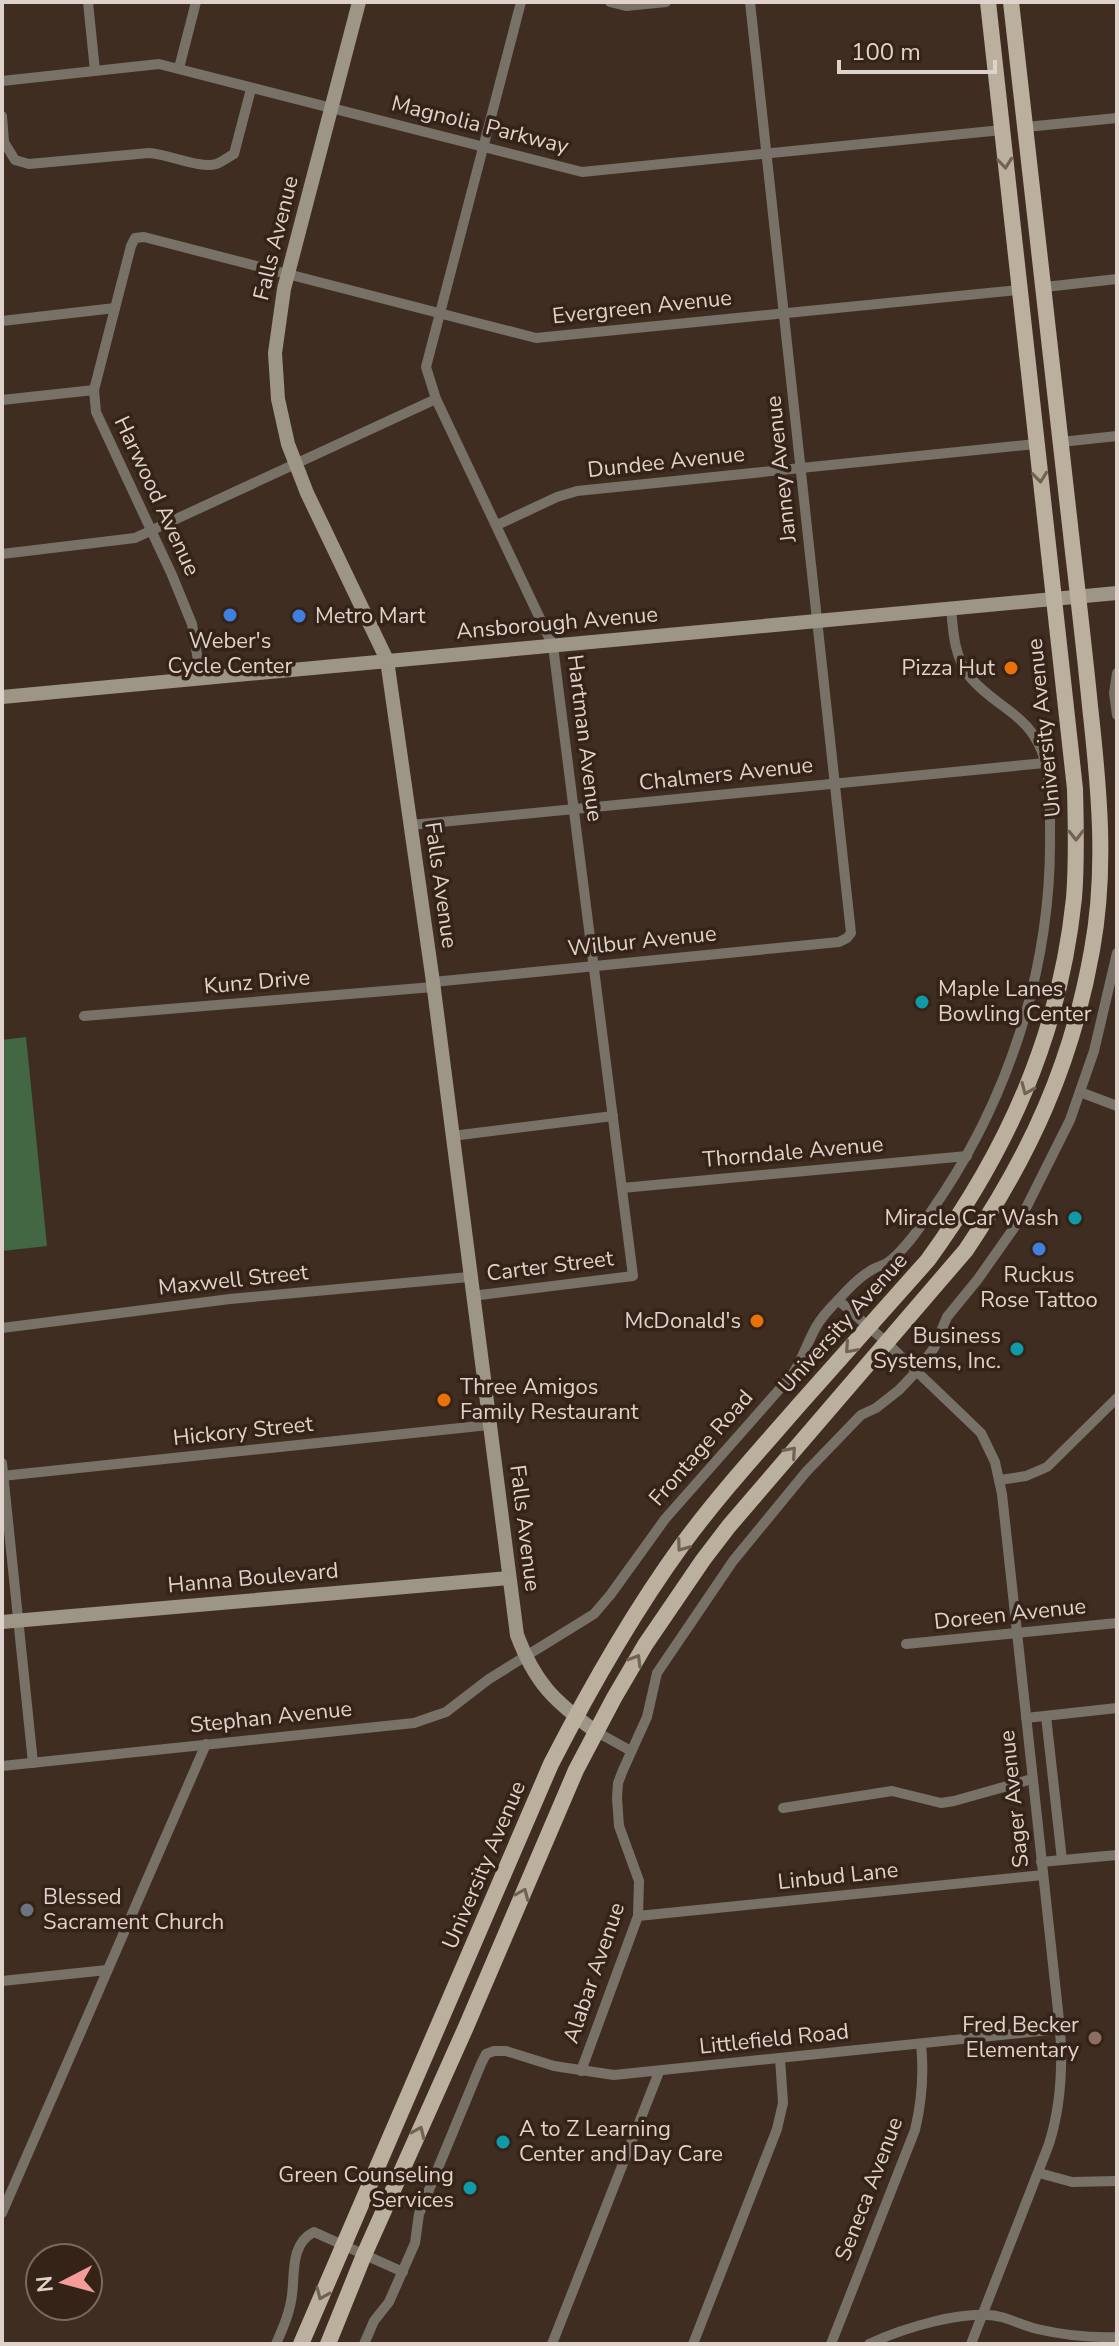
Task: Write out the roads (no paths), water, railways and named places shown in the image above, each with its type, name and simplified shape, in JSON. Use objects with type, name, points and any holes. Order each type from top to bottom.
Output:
[{"type":"main road","name":"University Avenue","points":[[301,2344],[551,1764],[575,1716],[623,1634],[682,1545],[742,1469],[928,1260],[951,1229],[989,1168],[1020,1105],[1047,1036],[1069,933],[1076,859],[1075,789],[988,2]]},
{"type":"main road","name":"University Avenue","points":[[328,2344],[364,2255],[595,1731],[645,1645],[703,1560],[759,1489],[966,1250],[1030,1145],[1047,1107],[1075,1025],[1093,947],[1100,849],[1099,793],[1011,2]]},
{"type":"street","points":[[88,2],[95,71]]},
{"type":"street","points":[[179,68],[196,2]]},
{"type":"street","name":"Falls Avenue","points":[[359,2],[288,274],[277,331],[276,376],[282,422],[295,465],[387,660],[433,985],[517,1635],[525,1655],[556,1701],[595,1731],[631,1751]]},
{"type":"street","name":"Hartman Avenue","points":[[521,2],[426,367],[436,399],[553,646],[633,1276]]},
{"type":"street","points":[[610,2],[626,6],[666,2]]},
{"type":"street","name":"Janney Avenue","points":[[750,2],[851,933]]},
{"type":"street","name":"Magnolia Parkway","points":[[2,81],[159,64],[582,172],[1002,130]]},
{"type":"street","points":[[2,116],[4,142],[15,160],[29,164],[149,153],[207,166],[218,164],[234,154],[251,89]]},
{"type":"street","points":[[1026,127],[1117,118]]},
{"type":"street","name":"Evergreen Avenue","points":[[135,238],[144,237],[536,338],[1019,290]]},
{"type":"street","name":"Harwood Avenue","points":[[135,238],[94,390],[96,412],[192,624],[201,679]]},
{"type":"street","points":[[1045,287],[1117,279]]},
{"type":"street","points":[[2,321],[115,308]]},
{"type":"street","points":[[2,400],[94,390]]},
{"type":"street","points":[[2,554],[135,538],[152,532],[436,399]]},
{"type":"street","points":[[1061,442],[1117,436]]},
{"type":"street","name":"Dundee Avenue","points":[[497,525],[577,491],[1036,444]]},
{"type":"street","name":"Ansborough Avenue","points":[[2,697],[1117,593]]},
{"type":"street","name":"Frontage Road","points":[[525,1655],[582,1623],[603,1605],[665,1519],[792,1375],[814,1330],[838,1300],[859,1278],[887,1263],[905,1244],[967,1156],[1002,1083],[1027,1012],[1046,917],[1051,847],[1045,763],[1039,744],[1023,721],[979,686],[963,666],[956,644],[951,607]]},
{"type":"street","points":[[1117,673],[1114,693],[1117,715]]},
{"type":"street","name":"Chalmers Avenue","points":[[411,825],[1045,763]]},
{"type":"street","name":"Wilbur Avenue","points":[[433,985],[594,965],[839,942],[851,933]]},
{"type":"street","points":[[631,1751],[647,1717],[657,1673],[733,1561],[806,1472],[847,1428],[899,1390],[916,1372],[934,1348],[947,1317],[1021,1218],[1055,1153],[1080,1092],[1104,1017],[1117,953]]},
{"type":"street","name":"Kunz Drive","points":[[84,1016],[433,985]]},
{"type":"street","points":[[1080,1092],[1117,1106]]},
{"type":"street","points":[[452,1136],[613,1116]]},
{"type":"street","name":"Thorndale Avenue","points":[[622,1188],[967,1156]]},
{"type":"street","name":"Carter Street","points":[[472,1296],[633,1276]]},
{"type":"street","name":"Maxwell Street","points":[[2,1328],[230,1299],[469,1277]]},
{"type":"street","name":"Sager Avenue","points":[[838,1300],[981,1433],[1000,1480],[1062,2065],[1056,2123],[971,2344]]},
{"type":"street","points":[[1000,1480],[1026,1476],[1047,1467],[1117,1398]]},
{"type":"street","name":"Hickory Street","points":[[3,1476],[489,1425]]},
{"type":"street","points":[[2,1463],[33,1763]]},
{"type":"street","name":"Hanna Boulevard","points":[[2,1622],[509,1578]]},
{"type":"street","name":"Doreen Avenue","points":[[906,1644],[1117,1623]]},
{"type":"street","name":"Stephan Avenue","points":[[2,1766],[414,1723],[446,1712],[461,1703],[525,1655]]},
{"type":"street","points":[[1026,1718],[1117,1708]]},
{"type":"street","points":[[1046,1716],[1062,1860]]},
{"type":"street","points":[[2,2213],[206,1744]]},
{"type":"street","name":"Alabar Avenue","points":[[581,2071],[638,1916],[639,1881],[617,1813],[618,1783],[631,1751]]},
{"type":"street","points":[[783,1808],[892,1791],[941,1803],[1032,1779]]},
{"type":"street","points":[[1041,1862],[1117,1855]]},
{"type":"street","name":"Linbud Lane","points":[[638,1916],[1043,1875]]},
{"type":"street","points":[[2,1981],[107,1970]]},
{"type":"street","name":"Littlefield Road","points":[[403,2272],[415,2243],[419,2214],[481,2064],[486,2054],[494,2051],[506,2051],[581,2071],[614,2075],[1060,2029]]},
{"type":"street","name":"Seneca Avenue","points":[[831,2344],[915,2130],[922,2096],[921,2044]]},
{"type":"street","points":[[693,2344],[777,2129],[783,2103],[780,2058]]},
{"type":"street","points":[[552,2344],[659,2072]]},
{"type":"street","points":[[1039,2173],[1072,2182],[1117,2181]]},
{"type":"street","points":[[2,2179],[15,2184]]},
{"type":"street","points":[[276,2344],[287,2319],[296,2255],[304,2237],[314,2232],[403,2272],[364,2344]]},
{"type":"street","points":[[869,2344],[906,2328],[982,2316],[999,2316],[1053,2332],[1117,2337]]},
{"type":"place","name":"Weber's Cycle Center","points":[[230,615]]},
{"type":"place","name":"Metro Mart","points":[[299,616]]},
{"type":"place","name":"Pizza Hut","points":[[1011,668]]},
{"type":"place","name":"Maple Lanes Bowling Center","points":[[922,1002]]},
{"type":"place","name":"Miracle Car Wash","points":[[1075,1218]]},
{"type":"place","name":"Ruckus Rose Tattoo","points":[[1039,1249]]},
{"type":"place","name":"McDonald's","points":[[757,1321]]},
{"type":"place","name":"Business Systems, Inc.","points":[[1017,1349]]},
{"type":"place","name":"Three Amigos Family Restaurant","points":[[444,1400]]},
{"type":"place","name":"Blessed Sacrament Church","points":[[27,1910]]},
{"type":"place","name":"Fred Becker Elementary","points":[[1095,2038]]},
{"type":"place","name":"A to Z Learning Center and Day Care","points":[[503,2142]]},
{"type":"place","name":"Green Counseling Services","points":[[470,2188]]}]
